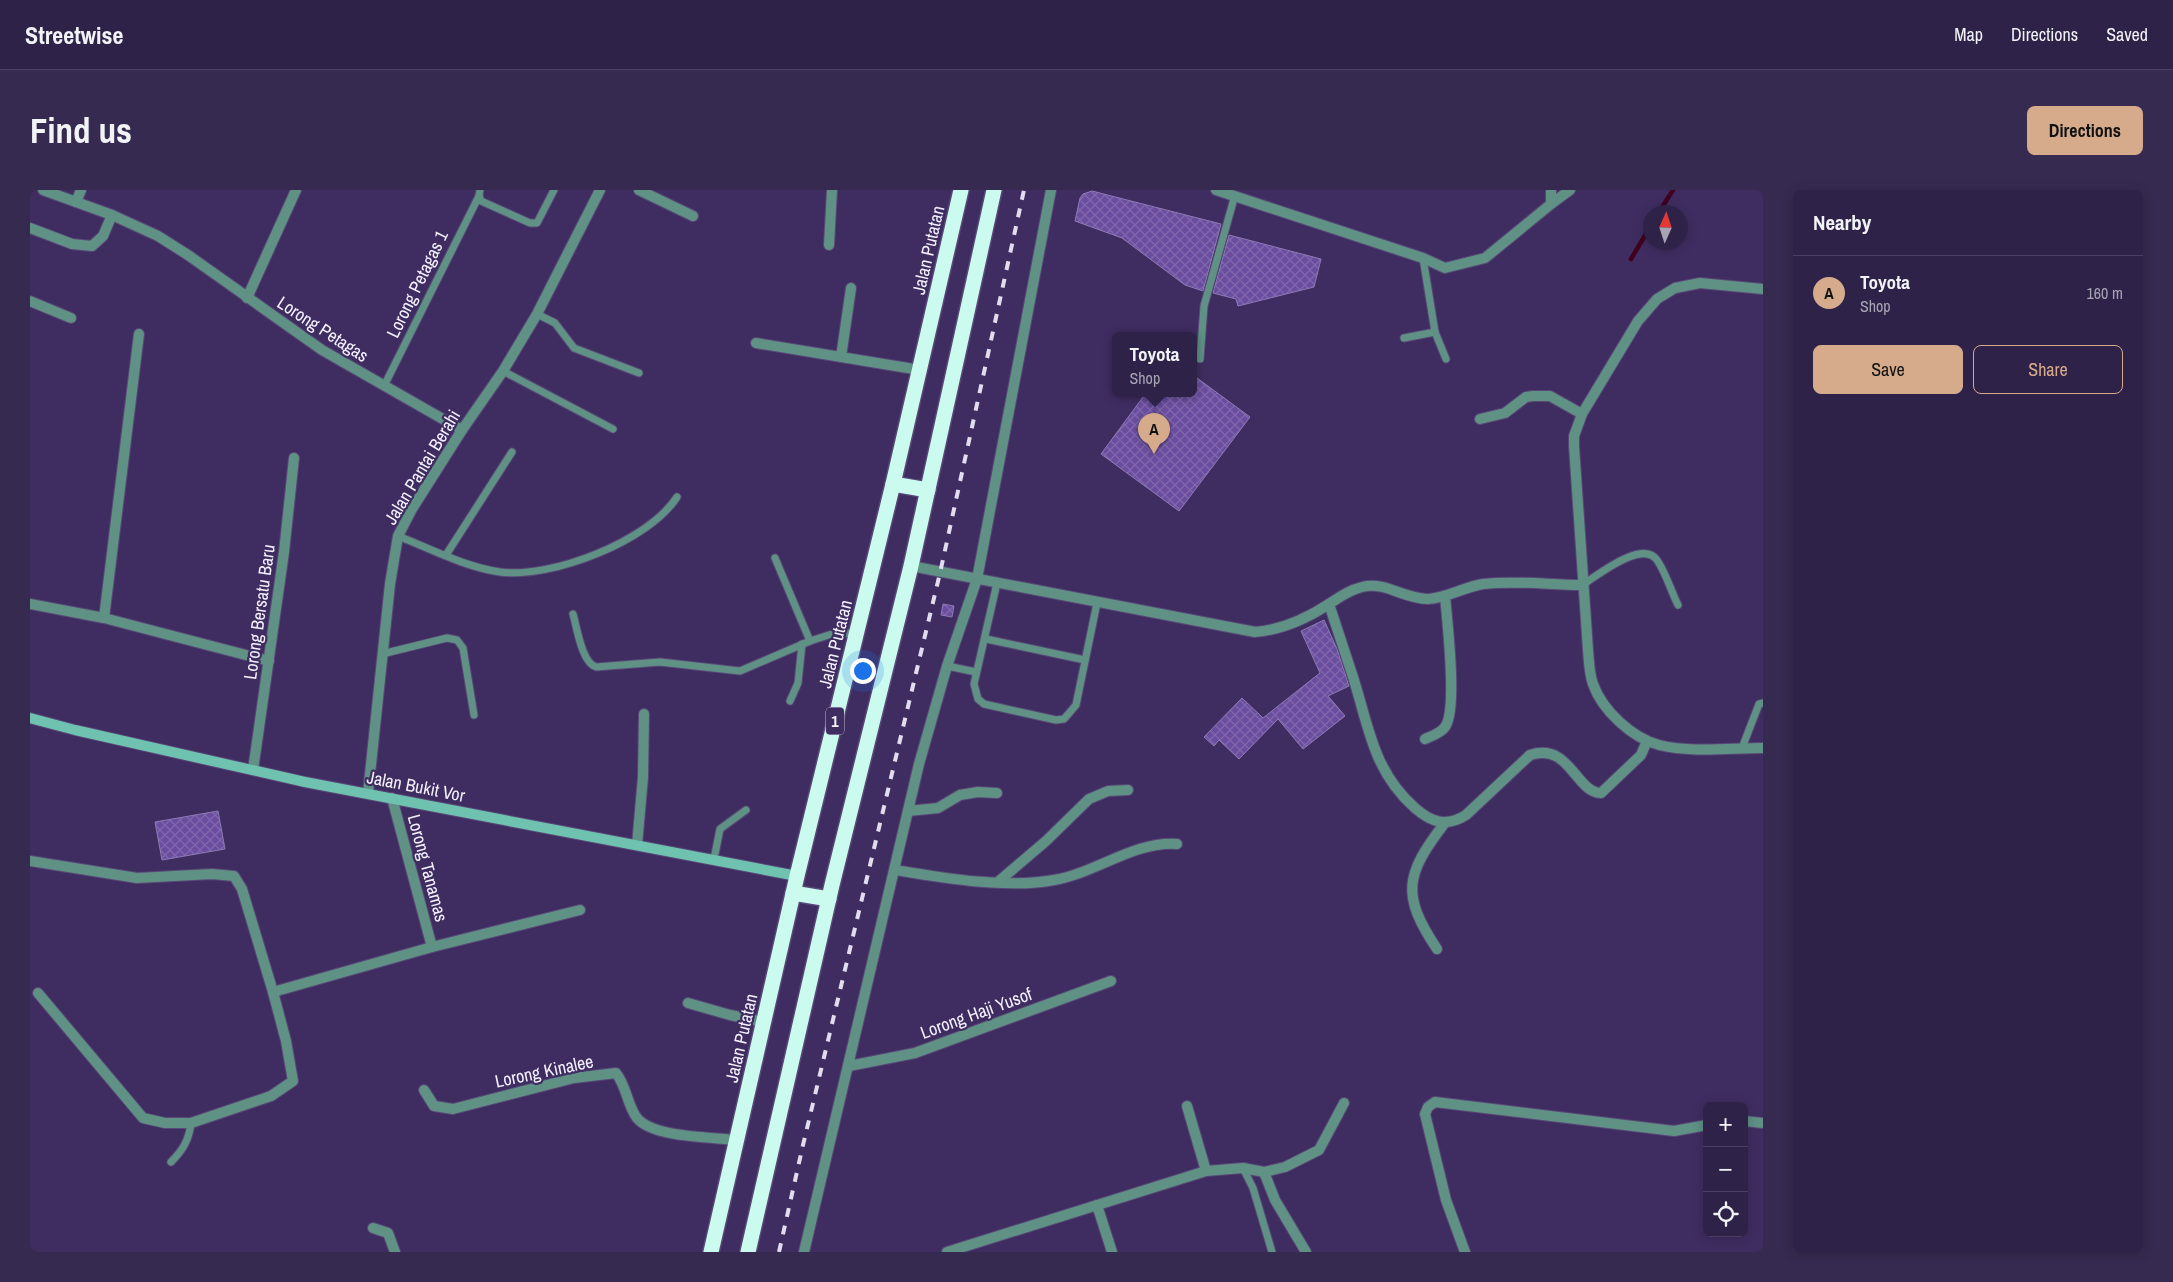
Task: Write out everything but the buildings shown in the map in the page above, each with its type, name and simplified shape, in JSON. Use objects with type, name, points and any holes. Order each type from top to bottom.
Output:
[{"type":"highway","name":"Jalan Putatan","points":[[711,1252],[797,876],[893,484],[961,190]]},
{"type":"highway","name":"1","points":[[748,1252],[829,899],[911,566],[994,190]]},
{"type":"highway","points":[[893,484],[928,490]]},
{"type":"highway","points":[[793,893],[829,899]]},
{"type":"street","name":"Lorong Petagas","points":[[43,190],[145,229],[174,246],[322,350],[462,430]]},
{"type":"street","points":[[76,202],[81,190]]},
{"type":"street","points":[[247,298],[296,190]]},
{"type":"street","name":"Jalan Pantai Berahi","points":[[368,793],[392,566],[398,536],[412,509],[462,430],[504,371],[536,314],[600,190]]},
{"type":"street","points":[[639,190],[693,216]]},
{"type":"street","points":[[829,245],[832,190]]},
{"type":"street","points":[[804,1252],[919,764],[947,666],[977,580],[1051,190]]},
{"type":"street","points":[[1216,190],[1422,258],[1445,268],[1485,258],[1570,190]]},
{"type":"street","points":[[1551,190],[1551,204]]},
{"type":"street","points":[[30,228],[72,244],[92,246],[103,236],[112,215]]},
{"type":"street","points":[[1763,289],[1700,283],[1675,288],[1657,298],[1638,322],[1582,414],[1574,436],[1582,585],[1592,683],[1609,711],[1647,741],[1681,748],[1763,748]]},
{"type":"street","points":[[840,357],[851,288]]},
{"type":"street","points":[[30,301],[71,318]]},
{"type":"street","points":[[104,618],[139,334]]},
{"type":"street","points":[[756,343],[920,370]]},
{"type":"street","points":[[1480,419],[1504,413],[1526,397],[1533,396],[1550,396],[1582,414]]},
{"type":"street","name":"Lorong Bersatu Baru","points":[[253,770],[284,552],[294,458]]},
{"type":"street","points":[[911,566],[1255,632],[1283,627],[1329,604],[1350,590],[1377,584],[1409,597],[1430,599],[1445,596],[1466,587],[1485,584],[1582,585]]},
{"type":"street","points":[[1426,739],[1445,727],[1449,718],[1450,663],[1445,596]]},
{"type":"street","points":[[30,604],[104,618],[269,661]]},
{"type":"street","points":[[1329,604],[1373,746],[1386,775],[1401,795],[1423,815],[1444,824],[1455,822],[1466,815],[1530,755],[1539,752],[1549,752],[1558,756],[1580,779],[1597,793],[1601,793],[1641,755],[1647,741]]},
{"type":"street","points":[[638,845],[644,714]]},
{"type":"street","name":"Jalan Bukit Vor","points":[[30,718],[253,770],[797,876]]},
{"type":"street","points":[[999,881],[1046,841],[1089,799],[1108,791],[1128,790]]},
{"type":"street","points":[[908,811],[938,808],[960,795],[978,792],[998,793]]},
{"type":"street","name":"Lorong Tanamas","points":[[392,798],[432,947]]},
{"type":"street","points":[[1437,949],[1414,909],[1411,900],[1412,882],[1423,855],[1444,824]]},
{"type":"street","points":[[895,870],[957,879],[1031,882],[1056,880],[1147,847],[1177,844]]},
{"type":"street","points":[[30,861],[137,878],[212,874],[234,876],[242,889],[286,1042],[294,1081],[271,1096],[191,1123],[165,1123],[143,1118],[38,993]]},
{"type":"street","points":[[272,992],[432,947],[580,910]]},
{"type":"street","name":"Lorong Haji Yusof","points":[[849,1066],[915,1052],[1110,981]]},
{"type":"street","points":[[688,1003],[764,1022]]},
{"type":"street","name":"Lorong Kinalee","points":[[424,1090],[434,1106],[453,1109],[574,1078],[616,1073],[622,1082],[636,1116],[643,1125],[678,1134],[737,1140]]},
{"type":"street","points":[[1465,1252],[1446,1200],[1426,1114],[1428,1107],[1435,1102],[1674,1131],[1703,1126]]},
{"type":"street","points":[[950,1252],[1206,1170],[1243,1168],[1264,1172],[1285,1167],[1319,1150],[1344,1103]]},
{"type":"street","points":[[1187,1106],[1206,1170]]},
{"type":"street","points":[[1748,1121],[1763,1123]]},
{"type":"street","points":[[1264,1172],[1275,1200],[1306,1252]]},
{"type":"street","points":[[1097,1205],[1112,1252]]},
{"type":"street","points":[[373,1228],[388,1232],[395,1252]]},
{"type":"lane","points":[[479,193],[482,201],[530,223],[537,223],[554,190]]},
{"type":"lane","name":"Lorong Petagas 1","points":[[384,386],[479,193]]},
{"type":"lane","points":[[1200,359],[1204,306],[1235,195]]},
{"type":"lane","points":[[1422,258],[1435,332],[1446,359]]},
{"type":"lane","points":[[536,314],[555,323],[574,348],[638,374]]},
{"type":"lane","points":[[1404,338],[1435,332]]},
{"type":"lane","points":[[504,371],[613,429]]},
{"type":"lane","points":[[446,555],[512,452]]},
{"type":"lane","points":[[398,536],[471,565],[500,572],[518,573],[549,568],[588,556],[642,530],[663,513],[677,497]]},
{"type":"lane","points":[[1582,585],[1631,554],[1645,553],[1656,558],[1678,606]]},
{"type":"lane","points":[[775,558],[810,641]]},
{"type":"lane","points":[[997,583],[986,639],[976,672],[975,692],[978,699],[984,704],[1056,720],[1064,719],[1076,705],[1098,603]]},
{"type":"lane","points":[[573,614],[586,659],[591,666],[596,667],[660,662],[740,672],[810,641],[832,634],[857,633]]},
{"type":"lane","points":[[382,654],[447,638],[456,640],[463,648],[474,715]]},
{"type":"lane","points":[[986,639],[1085,660]]},
{"type":"lane","points":[[790,701],[798,683],[802,644]]},
{"type":"lane","points":[[947,666],[976,672]]},
{"type":"lane","points":[[1742,748],[1759,704],[1763,703]]},
{"type":"lane","points":[[714,859],[720,829],[746,810]]},
{"type":"lane","points":[[171,1162],[182,1151],[190,1137],[191,1123]]},
{"type":"lane","points":[[1243,1168],[1253,1188],[1272,1252]]},
{"type":"waterway","points":[[1663,205],[1673,190]]},
{"type":"waterway","points":[[1631,259],[1643,239]]},
{"type":"railway","points":[[779,1252],[940,573],[1024,190]]},
{"type":"place","name":"Toyota","points":[[1154,454]]}]
